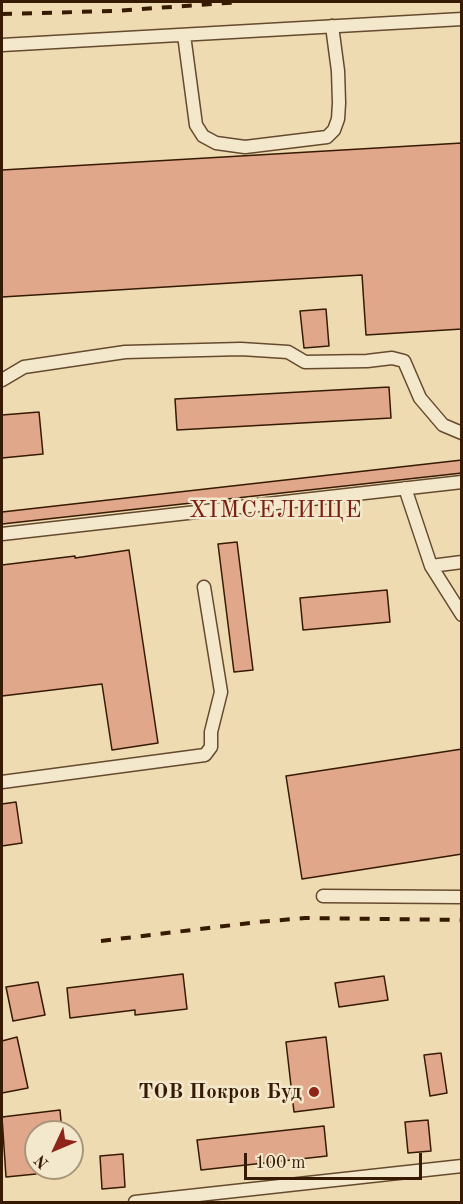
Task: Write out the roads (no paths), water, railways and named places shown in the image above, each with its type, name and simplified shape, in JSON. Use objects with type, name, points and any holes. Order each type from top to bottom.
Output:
[{"type":"street","points":[[2,45],[462,19]]},
{"type":"street","points":[[184,35],[196,124],[203,136],[216,143],[245,147],[327,137],[334,130],[338,119],[339,103],[338,71],[332,26]]},
{"type":"street","points":[[2,380],[24,367],[125,352],[252,350],[288,352],[305,362],[367,361],[392,358],[404,361],[420,398],[443,425],[462,433]]},
{"type":"street","points":[[2,534],[462,482]]},
{"type":"street","points":[[405,488],[431,566],[462,615]]},
{"type":"street","points":[[431,566],[462,562]]},
{"type":"street","points":[[2,782],[205,755],[211,747],[211,732],[221,692],[204,587]]},
{"type":"street","points":[[323,896],[462,897]]},
{"type":"street","points":[[135,1203],[462,1166]]},
{"type":"railway","points":[[2,14],[114,11],[241,2]]},
{"type":"railway","points":[[101,941],[305,918],[462,920]]},
{"type":"place","name":"ТОВ Покров Буд","points":[[314,1092]]},
{"type":"district","name":"ХІМСЕЛИЩЕ","points":[[276,511]]}]
